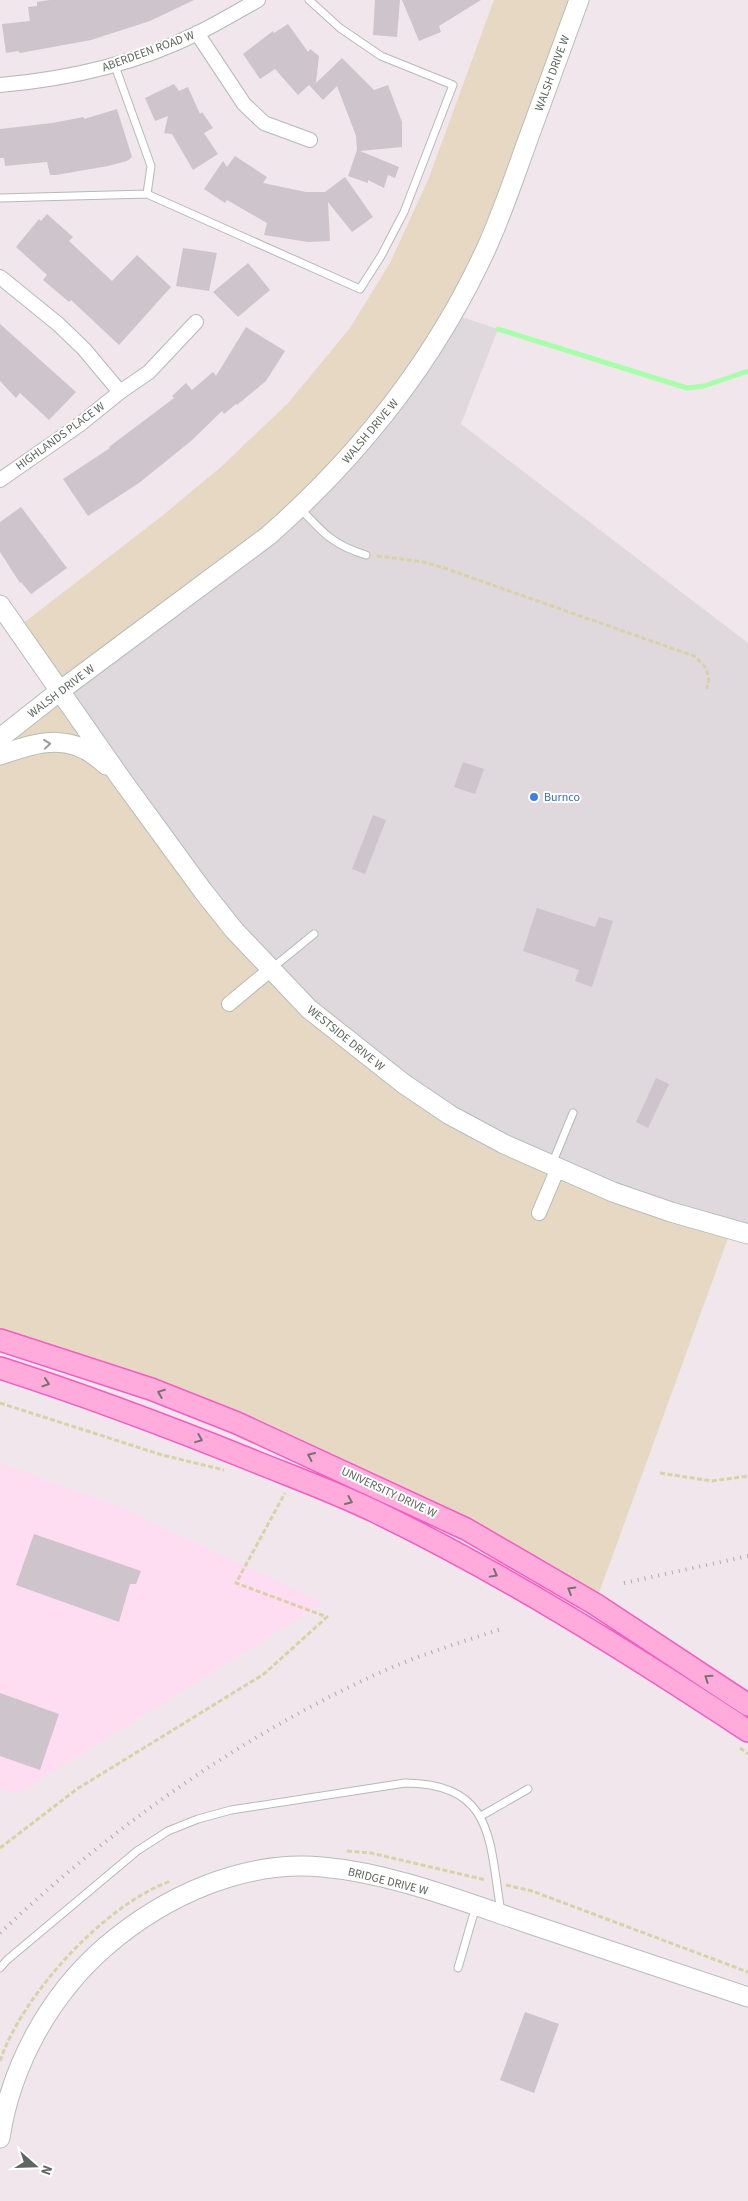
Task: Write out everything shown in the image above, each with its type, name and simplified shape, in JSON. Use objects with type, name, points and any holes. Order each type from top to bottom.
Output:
[{"type":"main road","name":"UNIVERSITY DRIVE W","points":[[0,1340],[151,1389],[237,1423],[458,1525],[595,1604],[748,1705]]},
{"type":"main road","name":"UNIVERSITY DRIVE W","points":[[0,1368],[83,1395],[179,1431],[375,1512],[466,1559],[568,1616],[740,1737]]},
{"type":"street","name":"ABERDEEN ROAD W","points":[[0,85],[50,80],[115,66],[197,33],[258,0]]},
{"type":"street","name":"WALSH DRIVE W","points":[[0,738],[61,690],[230,565],[300,508],[372,431],[402,392],[453,314],[490,240],[579,0]]},
{"type":"street","points":[[197,33],[244,104],[264,123],[310,140]]},
{"type":"street","points":[[0,277],[58,324],[84,349],[120,392]]},
{"type":"street","name":"HIGHLANDS PLACE W","points":[[0,480],[79,425],[120,392],[149,372],[196,322]]},
{"type":"street","name":"WESTSIDE DRIVE W","points":[[0,605],[122,780],[224,917],[270,970],[309,1009],[404,1084],[450,1115],[504,1144],[612,1192],[671,1212],[748,1234]]},
{"type":"street","points":[[0,756],[25,747],[52,742],[77,745],[96,756],[122,780]]},
{"type":"street","points":[[229,1004],[270,970]]},
{"type":"street","points":[[539,1213],[555,1166]]},
{"type":"street","name":"BRIDGE DRIVE W","points":[[0,2138],[2,2122],[16,2078],[32,2041],[52,2005],[83,1966],[122,1932],[157,1909],[189,1892],[220,1880],[253,1872],[286,1867],[321,1867],[364,1873],[502,1914],[748,1997]]},
{"type":"lane","points":[[0,198],[147,194],[360,289],[381,256],[404,212],[454,86],[381,56],[340,28],[309,0]]},
{"type":"lane","points":[[115,66],[151,166],[147,194]]},
{"type":"lane","points":[[300,508],[330,540],[347,550],[366,555]]},
{"type":"lane","points":[[270,970],[314,934]]},
{"type":"lane","points":[[555,1166],[573,1113]]},
{"type":"lane","points":[[0,1968],[7,1960],[137,1851],[168,1831],[198,1819],[231,1810],[405,1783],[430,1783],[452,1790],[470,1802],[481,1816],[488,1835],[502,1914]]},
{"type":"lane","points":[[481,1816],[528,1789]]},
{"type":"lane","points":[[458,1968],[476,1906]]},
{"type":"path","points":[[366,555],[424,562],[444,568],[694,656],[706,666],[710,678],[707,689]]},
{"type":"path","points":[[0,1403],[162,1455],[229,1472]]},
{"type":"path","points":[[660,1473],[712,1481],[748,1476]]},
{"type":"path","points":[[277,1490],[293,1497]]},
{"type":"path","points":[[0,1848],[77,1789],[264,1674],[327,1616],[236,1583],[285,1493]]},
{"type":"path","points":[[740,1737],[748,1754]]},
{"type":"path","points":[[344,1851],[371,1853],[532,1892],[748,1972]]},
{"type":"path","points":[[0,2061],[30,2002],[74,1948],[113,1913],[160,1884],[178,1878]]},
{"type":"shaded area","points":[[494,0],[579,0],[453,314],[336,471],[61,690],[17,628],[162,516],[222,466],[288,403],[350,328],[390,263],[428,180]]},
{"type":"shaded area","points":[[453,314],[498,329],[461,424],[748,643],[748,1234],[671,1212],[450,1115],[270,970],[61,690]]},
{"type":"shaded area","points":[[61,690],[122,780],[309,1009],[504,1144],[731,1230],[595,1604],[392,1494],[0,1340],[0,738]]},
{"type":"shaded area","points":[[0,1463],[120,1507],[323,1603],[16,1794],[0,1788]]},
{"type":"building","points":[[50,0],[194,0],[150,21],[91,40],[20,53],[18,51],[6,53],[2,24],[30,21],[28,7],[37,6],[37,2]]},
{"type":"building","points":[[375,0],[400,0],[397,37],[373,35]]},
{"type":"building","points":[[402,0],[481,0],[439,26],[441,32],[419,41]]},
{"type":"building","points":[[288,24],[308,52],[310,49],[319,56],[316,83],[342,58],[374,90],[388,85],[402,122],[402,147],[360,151],[399,167],[395,178],[388,175],[384,188],[368,180],[368,183],[348,176],[357,150],[356,136],[337,86],[323,100],[309,85],[298,95],[275,69],[260,79],[243,54],[273,31],[274,33]]},
{"type":"building","points":[[174,84],[179,91],[188,87],[200,114],[202,112],[213,128],[204,133],[218,154],[193,170],[172,134],[164,133],[168,116],[155,121],[145,98]]},
{"type":"building","points":[[117,109],[132,157],[127,161],[108,166],[50,175],[47,162],[5,166],[4,158],[0,158],[0,129],[84,117],[84,119]]},
{"type":"building","points":[[235,156],[267,177],[263,183],[306,192],[325,192],[345,177],[373,217],[352,232],[328,202],[330,241],[308,242],[264,235],[267,223],[227,200],[225,203],[204,189],[223,161],[227,167]]},
{"type":"building","points":[[47,214],[73,237],[69,241],[112,281],[137,255],[171,287],[119,345],[71,300],[69,302],[43,280],[47,275],[16,247],[39,219],[41,221]]},
{"type":"building","points":[[183,248],[217,253],[209,291],[176,286]]},
{"type":"building","points":[[248,263],[270,290],[238,317],[213,292]]},
{"type":"building","points":[[0,324],[76,392],[49,420],[20,393],[16,398],[0,381]]},
{"type":"building","points":[[246,327],[285,351],[266,381],[224,414],[222,411],[191,441],[139,483],[88,516],[63,479],[110,448],[174,398],[172,396],[186,383],[192,390],[213,372],[216,376]]},
{"type":"building","points":[[21,507],[67,568],[31,594],[20,583],[0,552],[0,522]]},
{"type":"building","points":[[463,762],[484,769],[475,794],[454,787]]},
{"type":"building","points":[[373,815],[386,820],[365,874],[352,869]]},
{"type":"building","points":[[537,908],[595,927],[599,917],[613,921],[592,987],[575,981],[579,970],[523,951]]},
{"type":"building","points":[[656,1078],[669,1084],[648,1128],[636,1122]]},
{"type":"building","points":[[34,1534],[141,1571],[136,1584],[130,1584],[119,1622],[16,1585]]},
{"type":"building","points":[[0,1693],[59,1714],[40,1770],[0,1756]]},
{"type":"building","points":[[525,2012],[559,2024],[534,2093],[500,2080]]},
{"type":"waterway","points":[[498,329],[687,388],[704,386],[748,371]]},
{"type":"railway","points":[[624,1583],[748,1556]]},
{"type":"railway","points":[[0,1933],[43,1894],[132,1821],[227,1755],[327,1698],[394,1666],[504,1628]]},
{"type":"place","name":"Burnco","points":[[534,797]]}]
